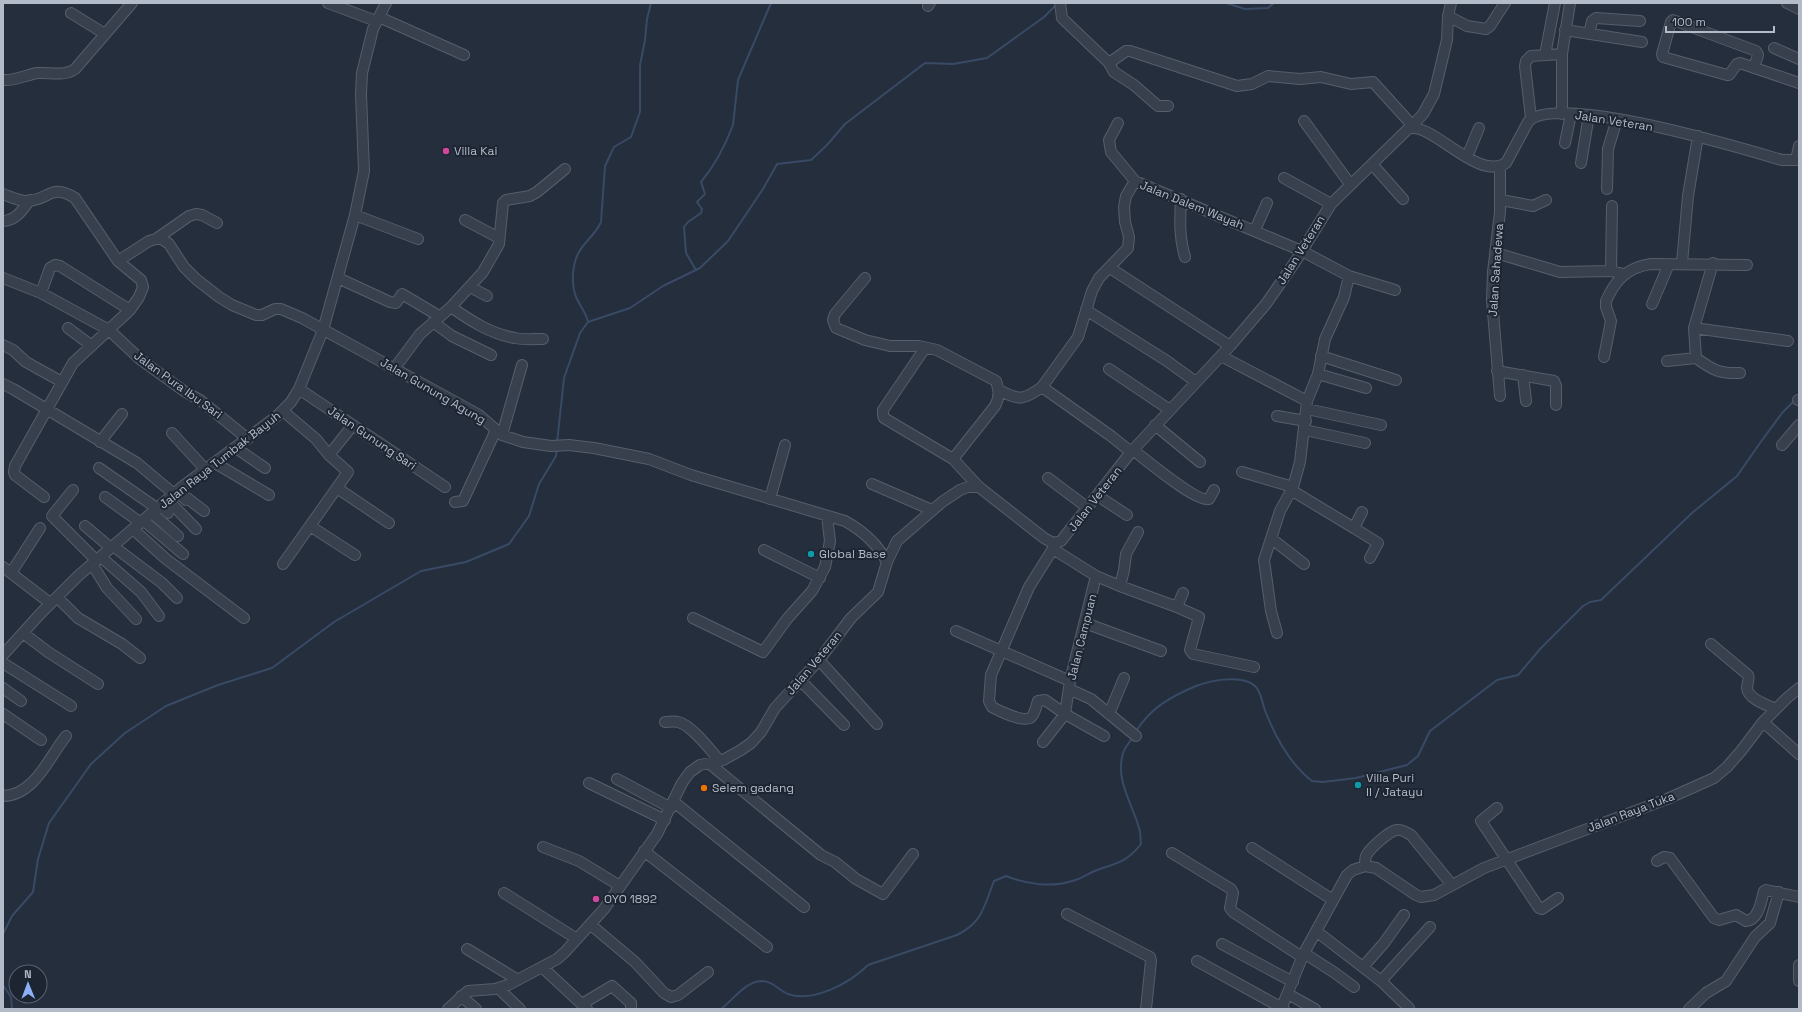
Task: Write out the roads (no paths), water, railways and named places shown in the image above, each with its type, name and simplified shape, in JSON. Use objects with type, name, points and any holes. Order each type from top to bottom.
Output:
[{"type":"street","points":[[3,80],[13,80],[39,73],[70,72],[132,3]]},
{"type":"street","points":[[328,3],[378,19],[464,55]]},
{"type":"street","name":"Jalan Raya Tumbak Bayuh","points":[[3,655],[53,600],[96,560],[165,504],[205,469],[236,448],[283,411],[299,388],[323,330],[355,215],[364,171],[361,94],[362,73],[367,48],[386,3]]},
{"type":"street","name":"Jalan Veteran","points":[[1065,714],[1045,700],[1038,701],[1034,714],[1030,718],[1024,719],[992,708],[990,701],[991,675],[1003,650],[1015,616],[1029,587],[1054,546],[1061,541],[1155,425],[1221,356],[1266,304],[1302,251],[1331,204],[1423,114],[1434,94],[1447,40],[1448,16],[1451,3]]},
{"type":"street","points":[[1448,16],[1467,26],[1486,30],[1505,3]]},
{"type":"street","points":[[1544,55],[1555,3]]},
{"type":"street","points":[[1565,143],[1567,114],[1562,54],[1570,3]]},
{"type":"street","points":[[1787,3],[1799,9]]},
{"type":"street","points":[[1060,6],[1062,18],[1109,63],[1114,72],[1134,85],[1156,108],[1168,106]]},
{"type":"street","points":[[70,13],[105,34]]},
{"type":"street","points":[[1589,34],[1592,21],[1596,18],[1640,21]]},
{"type":"street","points":[[1754,68],[1758,55],[1756,51],[1674,20],[1671,22],[1662,54],[1663,57],[1727,75],[1730,74],[1739,63],[1754,68],[1799,83]]},
{"type":"street","points":[[1565,30],[1642,42]]},
{"type":"street","points":[[1774,48],[1799,58]]},
{"type":"street","points":[[1109,63],[1126,51],[1130,51],[1237,86],[1252,84],[1268,76],[1300,79],[1321,77],[1351,84],[1372,82],[1411,126],[1423,130],[1467,157],[1492,167],[1500,167],[1506,163],[1525,126],[1531,118],[1525,66],[1526,61],[1531,56],[1562,54]]},
{"type":"street","name":"Jalan Veteran","points":[[1531,118],[1543,114],[1567,114],[1617,119],[1698,136],[1782,160],[1798,160],[1799,146]]},
{"type":"street","points":[[1581,163],[1589,115]]},
{"type":"street","points":[[1607,189],[1608,149],[1617,119]]},
{"type":"street","points":[[1304,121],[1350,184]]},
{"type":"street","points":[[1118,123],[1109,140],[1111,152],[1135,181]]},
{"type":"street","points":[[1467,157],[1479,128]]},
{"type":"street","points":[[1682,263],[1688,196],[1698,136]]},
{"type":"street","points":[[1372,164],[1403,199]]},
{"type":"street","name":"Jalan Sahadewa","points":[[1500,167],[1501,200],[1492,300],[1500,396]]},
{"type":"street","points":[[394,368],[420,334],[451,307],[483,272],[499,244],[503,203],[506,200],[530,196],[565,170]]},
{"type":"street","points":[[1284,178],[1331,204]]},
{"type":"street","name":"Jalan Dalem Wayah","points":[[1042,387],[1078,337],[1092,291],[1099,278],[1128,248],[1129,236],[1125,222],[1124,207],[1126,196],[1135,181],[1255,230],[1302,251],[1349,276],[1395,290]]},
{"type":"street","points":[[3,194],[16,200],[30,200],[58,191],[65,192],[75,198],[118,261],[143,284],[143,291],[130,310],[73,363],[46,409],[14,469],[15,475],[44,497]]},
{"type":"street","points":[[1181,199],[1179,228],[1180,242],[1185,257]]},
{"type":"street","points":[[3,221],[8,221],[14,218],[30,200]]},
{"type":"street","points":[[1501,200],[1533,206],[1546,200]]},
{"type":"street","points":[[1255,230],[1267,203]]},
{"type":"street","points":[[1611,270],[1612,206]]},
{"type":"street","points":[[118,261],[149,241],[156,239],[189,216],[196,214],[202,215],[217,223]]},
{"type":"street","points":[[355,215],[418,240]]},
{"type":"street","points":[[465,220],[499,238]]},
{"type":"street","name":"Jalan Gunung Agung","points":[[156,239],[162,239],[169,244],[184,267],[219,298],[256,315],[262,315],[275,309],[281,309],[302,318],[479,415],[499,432],[530,443],[551,446],[569,445],[608,450],[649,459],[691,475],[845,521],[856,527],[875,544]]},
{"type":"street","points":[[1496,253],[1560,272],[1611,270],[1624,274]]},
{"type":"street","points":[[1604,356],[1611,321],[1606,307],[1606,301],[1624,274],[1629,270],[1643,265],[1682,263],[1748,265]]},
{"type":"street","points":[[1652,304],[1669,264]]},
{"type":"street","points":[[1696,358],[1694,328],[1713,264]]},
{"type":"street","points":[[41,293],[50,268],[55,265],[60,266],[130,310]]},
{"type":"street","points":[[1110,268],[1230,346]]},
{"type":"street","points":[[1277,634],[1271,611],[1264,560],[1280,511],[1292,489],[1300,462],[1307,405],[1318,374],[1325,339],[1344,297],[1349,276]]},
{"type":"street","name":"Jalan Pura Ibu Sari","points":[[3,278],[41,293],[109,330],[141,360],[184,391],[200,400],[248,439]]},
{"type":"street","points":[[338,278],[390,302],[396,303],[402,294],[436,319],[452,336],[491,354]]},
{"type":"street","points":[[865,278],[835,314],[833,320],[836,328],[865,340],[890,346],[937,350],[957,362],[983,373],[996,381],[999,390],[998,399],[995,406],[953,459]]},
{"type":"street","points":[[470,287],[487,296]]},
{"type":"street","points":[[451,307],[476,324],[503,335],[516,339],[544,339]]},
{"type":"street","points":[[1086,310],[1168,361],[1196,382]]},
{"type":"street","points":[[68,328],[92,346]]},
{"type":"street","points":[[1694,328],[1788,341]]},
{"type":"street","points":[[3,345],[13,350],[26,362],[62,382]]},
{"type":"street","points":[[925,348],[883,410],[884,418],[953,459],[979,487],[1032,530],[1096,576],[1199,617],[1190,650],[1193,654],[1254,667]]},
{"type":"street","points":[[1221,356],[1307,405],[1380,425]]},
{"type":"street","points":[[1321,356],[1396,380]]},
{"type":"street","points":[[1667,361],[1696,358],[1718,372],[1725,374],[1740,373]]},
{"type":"street","points":[[455,502],[463,500],[499,432],[522,365]]},
{"type":"street","points":[[1109,369],[1170,410]]},
{"type":"street","points":[[1497,371],[1554,381],[1556,386],[1556,405]]},
{"type":"street","points":[[1318,374],[1366,388]]},
{"type":"street","points":[[1523,375],[1526,401]]},
{"type":"street","points":[[3,384],[137,464],[165,504],[178,536]]},
{"type":"street","points":[[999,390],[1013,398],[1022,398],[1030,396],[1042,387],[1176,483],[1206,500],[1209,499],[1214,490]]},
{"type":"street","name":"Jalan Gunung Sari","points":[[299,388],[444,487]]},
{"type":"street","points":[[283,411],[316,440],[329,455],[348,472],[283,564]]},
{"type":"street","points":[[100,442],[122,414]]},
{"type":"street","points":[[1277,416],[1305,426],[1365,443]]},
{"type":"street","points":[[329,455],[345,433],[353,425]]},
{"type":"street","points":[[1155,425],[1200,462]]},
{"type":"street","points":[[1782,445],[1799,425]]},
{"type":"street","points":[[172,433],[205,469]]},
{"type":"street","points":[[770,499],[786,445]]},
{"type":"street","points":[[236,448],[265,468]]},
{"type":"street","points":[[215,463],[269,495]]},
{"type":"street","points":[[99,468],[165,504],[196,529]]},
{"type":"street","points":[[1242,472],[1292,489],[1378,543],[1370,558]]},
{"type":"street","points":[[1048,478],[1088,508]]},
{"type":"street","points":[[872,484],[932,510]]},
{"type":"street","name":"Jalan Veteran","points":[[448,1009],[461,996],[470,990],[498,988],[518,980],[557,959],[577,940],[591,925],[660,829],[682,783],[690,772],[700,765],[715,762],[742,750],[751,743],[761,732],[775,708],[819,660],[851,618],[878,592],[887,562],[897,541],[932,510],[960,490],[968,487],[979,487]]},
{"type":"street","points":[[337,488],[389,523]]},
{"type":"street","points":[[73,490],[52,516],[96,560],[141,592],[159,616]]},
{"type":"street","points":[[1098,496],[1126,515]]},
{"type":"street","points":[[105,497],[139,525],[183,554]]},
{"type":"street","points":[[165,504],[186,500],[187,498],[204,511]]},
{"type":"street","points":[[1354,528],[1362,512]]},
{"type":"street","points":[[693,618],[763,652],[787,619],[812,591],[820,578],[825,567],[830,541],[827,516]]},
{"type":"street","points":[[139,525],[166,559],[244,618]]},
{"type":"street","points":[[85,526],[162,582],[177,598]]},
{"type":"street","points":[[310,526],[356,555]]},
{"type":"street","points":[[40,528],[7,570],[78,618],[122,644],[140,658]]},
{"type":"street","points":[[1120,586],[1126,554],[1138,532]]},
{"type":"street","points":[[1272,539],[1304,564]]},
{"type":"street","points":[[875,544],[884,544],[897,541]]},
{"type":"street","points":[[875,544],[887,562]]},
{"type":"street","points":[[764,550],[820,578]]},
{"type":"street","points":[[96,560],[107,588],[136,619]]},
{"type":"street","name":"Jalan Campuan","points":[[1065,714],[1070,685],[1096,576]]},
{"type":"street","points":[[1177,607],[1183,593]]},
{"type":"street","points":[[1085,623],[1162,651]]},
{"type":"street","points":[[956,631],[1003,650],[1070,685],[1091,699],[1136,736]]},
{"type":"street","points":[[23,632],[48,652],[98,684]]},
{"type":"street","points":[[1711,644],[1748,674],[1748,689],[1752,696],[1776,709]]},
{"type":"street","points":[[819,660],[877,724]]},
{"type":"street","points":[[3,663],[71,706]]},
{"type":"street","points":[[1109,714],[1124,678]]},
{"type":"street","points":[[801,681],[844,725]]},
{"type":"street","points":[[3,688],[21,701]]},
{"type":"street","name":"Jalan Raya Tuka","points":[[1365,866],[1376,868],[1416,895],[1434,895],[1507,859],[1667,799],[1714,778],[1732,762],[1763,722],[1799,688]]},
{"type":"street","points":[[3,714],[41,740]]},
{"type":"street","points":[[1042,742],[1065,714],[1104,736]]},
{"type":"street","points":[[665,722],[677,722],[684,724],[697,736],[715,762],[821,855],[835,862],[881,896],[913,854]]},
{"type":"street","points":[[1763,722],[1799,754]]},
{"type":"street","points":[[3,796],[18,793],[29,785],[48,764],[66,736]]},
{"type":"street","points":[[617,779],[672,805],[804,906]]},
{"type":"street","points":[[589,783],[665,820]]},
{"type":"street","points":[[1497,808],[1481,821],[1539,908],[1542,909],[1558,898]]},
{"type":"street","points":[[1197,961],[1282,1009],[1303,955],[1347,875],[1353,870],[1365,866],[1366,856],[1370,849],[1390,833],[1396,830],[1404,831],[1416,840],[1452,885]]},
{"type":"street","points":[[543,847],[579,862],[620,886]]},
{"type":"street","points":[[1252,848],[1333,900]]},
{"type":"street","points":[[644,851],[767,947]]},
{"type":"street","points":[[1172,853],[1231,889],[1233,893],[1230,908],[1232,912],[1336,973],[1354,987]]},
{"type":"street","points":[[1657,861],[1667,856],[1670,858],[1717,920],[1736,915],[1743,921],[1748,921],[1756,914],[1764,891],[1768,889],[1799,897]]},
{"type":"street","points":[[1689,1009],[1706,993],[1726,981],[1755,937],[1770,923],[1779,892]]},
{"type":"street","points":[[504,893],[577,940]]},
{"type":"street","points":[[1067,914],[1150,957],[1152,961],[1146,1009]]},
{"type":"street","points":[[1363,967],[1384,943],[1404,915]]},
{"type":"street","points":[[591,925],[635,962],[664,993],[671,996],[678,996],[708,972]]},
{"type":"street","points":[[1381,981],[1430,927]]},
{"type":"street","points":[[1316,931],[1381,981],[1409,1008]]},
{"type":"street","points":[[1222,944],[1293,982]]},
{"type":"street","points":[[467,949],[518,980]]},
{"type":"street","points":[[1799,965],[1799,981]]},
{"type":"street","points":[[542,967],[584,1007],[612,986],[631,1002],[631,1009]]},
{"type":"street","points":[[498,988],[520,1009]]},
{"type":"street","points":[[1288,994],[1315,1009]]},
{"type":"street","points":[[461,996],[476,1009]]},
{"type":"waterway","points":[[588,322],[574,292],[573,280],[575,262],[584,244],[601,222],[605,166],[614,147],[631,137],[640,112],[640,65],[651,3]]},
{"type":"waterway","points":[[696,270],[686,253],[684,227],[688,222],[701,213],[702,209],[697,202],[705,194],[701,182],[720,155],[733,125],[738,80],[771,3]]},
{"type":"waterway","points":[[1226,3],[1245,9],[1268,8],[1274,3]]},
{"type":"waterway","points":[[557,443],[564,378],[580,333],[588,322],[630,308],[663,286],[700,268],[728,241],[763,189],[777,164],[811,160],[827,145],[845,124],[925,63],[953,64],[987,58],[1044,17],[1057,4]]},
{"type":"waterway","points":[[1136,731],[1148,715],[1178,694],[1196,686],[1220,680],[1229,679],[1246,681],[1258,690],[1274,732],[1284,750],[1297,767],[1312,781],[1323,782],[1356,778],[1407,765],[1418,756],[1430,731],[1497,680],[1518,675],[1541,648],[1583,606],[1590,602],[1601,600],[1692,513],[1737,476],[1782,413],[1795,400]]},
{"type":"waterway","points":[[3,934],[12,916],[33,892],[38,859],[49,823],[91,764],[125,733],[166,706],[218,685],[272,668],[334,622],[421,571],[466,562],[509,544],[529,516],[539,484],[556,456],[557,449]]},
{"type":"waterway","points":[[721,1009],[744,988],[755,982],[769,982],[788,994],[798,996],[820,994],[831,990],[851,978],[868,965],[957,935],[972,925],[982,912],[994,881],[1006,876],[1030,883],[1047,885],[1064,883],[1079,879],[1131,855],[1141,844],[1140,830],[1125,791],[1121,773],[1121,763],[1123,753],[1133,737]]},
{"type":"waterway","points":[[3,985],[11,997],[12,1009]]},
{"type":"place","name":"Villa Kai","points":[[446,151]]},
{"type":"place","name":"Global Base","points":[[811,554]]},
{"type":"place","name":"Villa Puri II / Jatayu","points":[[1358,785]]},
{"type":"place","name":"Selem gadang","points":[[704,788]]},
{"type":"place","name":"OYO 1892","points":[[596,899]]}]
